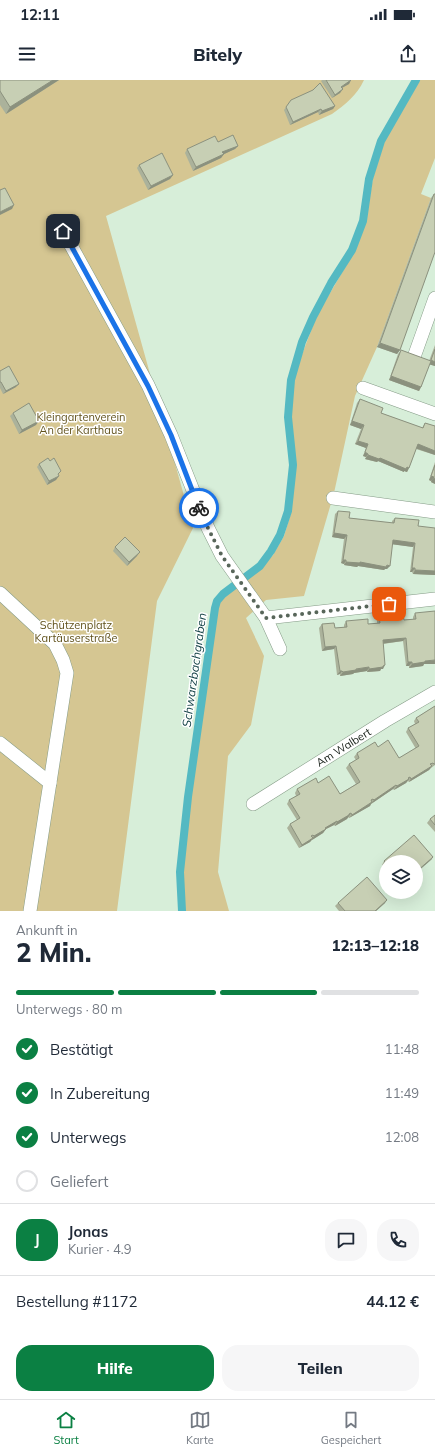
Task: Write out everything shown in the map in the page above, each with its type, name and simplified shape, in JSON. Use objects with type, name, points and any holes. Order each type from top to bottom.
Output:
[{"type":"lane","points":[[63,231],[148,386],[171,435],[208,528],[222,556],[266,618],[280,649]]},
{"type":"lane","points":[[414,357],[435,298]]},
{"type":"lane","points":[[363,388],[435,414]]},
{"type":"lane","points":[[333,498],[435,512]]},
{"type":"lane","points":[[0,594],[55,644],[63,660],[67,673],[30,911]]},
{"type":"lane","points":[[266,618],[435,599]]},
{"type":"lane","name":"Am Walbert","points":[[253,804],[435,692]]},
{"type":"lane","points":[[0,743],[50,783]]},
{"type":"green space","name":"Kleingartenverein An der Karthaus","points":[[0,80],[364,80],[350,99],[332,114],[106,216],[193,528],[157,601],[117,911],[0,911]]},
{"type":"green space","points":[[420,80],[435,80],[435,158],[421,194],[431,198],[377,347],[355,396],[334,493],[304,596],[266,600],[246,618],[264,656],[251,725],[228,756],[218,872],[229,911],[184,911],[181,869],[189,797],[215,615],[220,600],[225,594],[260,568],[273,555],[284,536],[291,513],[296,464],[291,417],[293,378],[317,315],[356,249],[366,219],[373,178],[384,142]]},
{"type":"building","points":[[0,80],[53,80],[10,107],[0,91]]},
{"type":"building","points":[[326,80],[351,80],[341,87],[343,89],[335,95]]},
{"type":"building","points":[[320,83],[335,106],[322,111],[321,109],[293,122],[286,107],[291,100],[313,90]]},
{"type":"building","points":[[233,135],[238,146],[222,152],[224,154],[196,167],[187,149],[215,136],[218,142]]},
{"type":"building","points":[[162,153],[173,175],[151,186],[139,165]]},
{"type":"building","points":[[5,188],[14,205],[0,212],[0,190]]},
{"type":"building","points":[[434,194],[435,252],[400,350],[380,343]]},
{"type":"building","points":[[435,349],[435,362],[431,360]]},
{"type":"building","points":[[401,350],[431,361],[421,387],[391,376]]},
{"type":"building","points":[[9,366],[19,384],[6,391],[0,382],[0,371]]},
{"type":"building","points":[[360,399],[383,408],[381,413],[423,428],[425,423],[435,426],[435,451],[418,444],[409,468],[407,467],[406,469],[380,458],[379,459],[368,455],[365,452],[368,444],[358,441],[364,425],[352,421]]},
{"type":"building","points":[[29,403],[39,421],[22,430],[13,413]]},
{"type":"building","points":[[48,458],[50,461],[54,458],[61,471],[58,474],[59,476],[49,481],[39,464]]},
{"type":"building","points":[[435,465],[435,479],[431,476]]},
{"type":"building","points":[[338,511],[350,512],[349,518],[394,523],[395,518],[419,520],[418,526],[435,528],[435,571],[415,570],[415,568],[412,568],[415,543],[393,540],[390,566],[387,565],[386,567],[360,562],[346,562],[346,560],[343,560],[347,535],[334,533]]},
{"type":"building","points":[[125,537],[140,552],[129,562],[115,547]]},
{"type":"building","points":[[435,611],[435,660],[412,664],[412,662],[408,662],[406,638],[383,640],[385,665],[383,667],[369,669],[369,667],[343,672],[340,671],[336,646],[325,647],[322,624],[334,623],[335,628],[347,627],[346,621],[368,619],[368,624],[380,623],[379,617],[403,614],[404,620],[416,619],[415,613]]},
{"type":"building","points":[[435,706],[435,764],[430,764],[432,766],[411,779],[410,777],[397,786],[396,785],[374,800],[371,800],[372,802],[352,815],[351,813],[349,814],[314,836],[311,836],[313,838],[302,845],[290,824],[300,818],[289,800],[300,794],[297,789],[316,778],[318,783],[329,776],[340,794],[360,782],[349,764],[359,758],[357,753],[375,742],[378,747],[388,740],[399,758],[419,746],[408,728],[419,722],[416,718]]},
{"type":"building","points":[[435,815],[435,825],[430,819]]},
{"type":"building","points":[[414,835],[433,857],[423,866],[423,855],[391,855]]},
{"type":"building","points":[[367,877],[379,891],[379,899],[387,900],[375,911],[345,911],[338,903]]},
{"type":"waterway","name":"Schwarzbachgraben","points":[[182,911],[180,872],[188,797],[215,608],[217,601],[223,594],[260,566],[280,535],[288,511],[293,465],[288,417],[291,380],[302,342],[331,283],[352,250],[363,221],[369,179],[381,141],[416,80]]},
{"type":"way so far","points":[[199,508],[222,556],[266,618],[389,604]]},
{"type":"route","points":[[63,231],[148,386],[171,435],[199,508]]},
{"type":"park label","name":"Schützenplatz Kartäuserstraße","points":[[76,631]]}]
